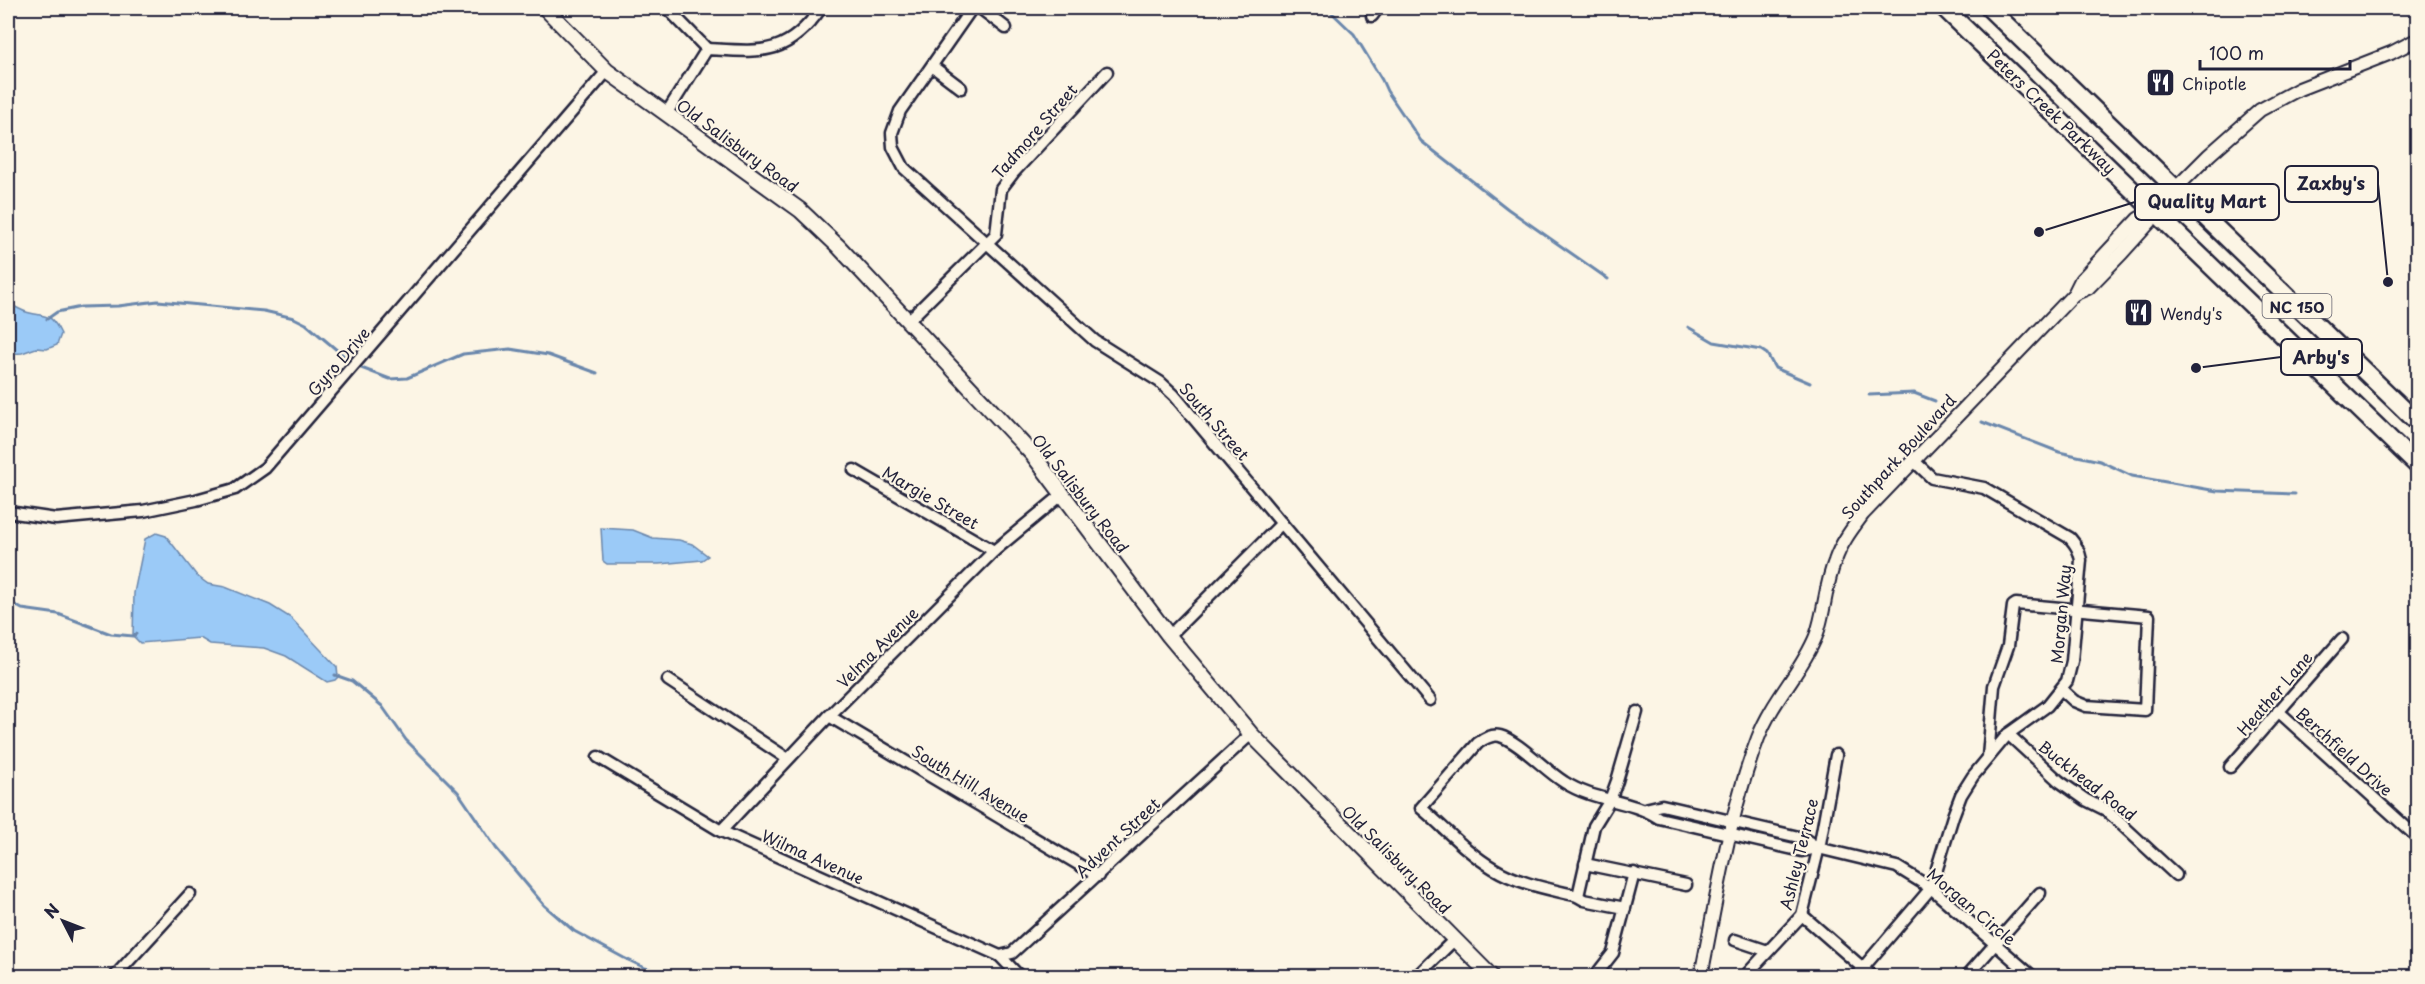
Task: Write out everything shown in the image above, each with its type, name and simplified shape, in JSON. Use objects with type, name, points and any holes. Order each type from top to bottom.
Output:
[{"type":"main road","name":"Old Salisbury Road","points":[[545,8],[607,70],[800,210],[838,246],[1033,455],[1064,493],[1168,636],[1251,734],[1491,976]]},
{"type":"main road","name":"Peters Creek Parkway","points":[[1944,8],[2418,465]]},
{"type":"main road","name":"Peters Creek Parkway","points":[[1989,8],[2418,423]]},
{"type":"street","points":[[667,8],[706,49],[758,52],[792,41],[821,8]]},
{"type":"street","points":[[960,88],[932,66],[972,8]]},
{"type":"street","points":[[980,8],[1006,28]]},
{"type":"street","name":"Southpark Boulevard","points":[[1701,976],[1732,828],[1758,739],[1771,707],[1796,673],[1817,633],[1834,563],[1842,544],[1863,514],[2074,294],[2088,288],[2122,253],[2150,222],[2154,210],[2260,110],[2299,89],[2391,53],[2418,39]]},
{"type":"street","points":[[666,114],[706,49]]},
{"type":"street","name":"South Street","points":[[932,66],[900,111],[892,133],[893,147],[904,168],[1095,341],[1161,382],[1174,395],[1430,700]]},
{"type":"street","name":"Gyro Drive","points":[[8,512],[56,519],[143,511],[235,489],[266,468],[607,70]]},
{"type":"street","name":"Tadmore Street","points":[[988,245],[996,234],[1001,189],[1014,171],[1107,72]]},
{"type":"street","points":[[907,322],[968,261],[988,245]]},
{"type":"street","name":"Morgan Way","points":[[1859,973],[1931,888],[1961,795],[2008,734],[2047,706],[2062,690],[2070,671],[2077,609],[2081,560],[2079,550],[2070,538],[1984,488],[1932,478],[1914,461]]},
{"type":"street","name":"Margie Street","points":[[854,470],[994,551]]},
{"type":"street","name":"Velma Avenue","points":[[721,831],[829,716],[994,551],[1064,493]]},
{"type":"street","points":[[1168,636],[1282,523]]},
{"type":"street","points":[[1988,758],[1992,696],[2008,646],[2013,606],[2019,604],[2149,616],[2145,710],[2086,706],[2074,701],[2062,690]]},
{"type":"street","name":"Heather Lane","points":[[2229,767],[2342,639]]},
{"type":"street","points":[[668,680],[788,759]]},
{"type":"street","name":"Berchfield Drive","points":[[2278,711],[2418,838]]},
{"type":"street","points":[[1625,908],[1584,900],[1577,896],[1594,826],[1610,800],[1637,712]]},
{"type":"street","name":"South Hill Avenue","points":[[829,716],[1098,876]]},
{"type":"street","name":"Advent Street","points":[[1000,956],[1012,953],[1251,734]]},
{"type":"street","name":"Buckhead Road","points":[[2008,734],[2059,781],[2106,810],[2176,874]]},
{"type":"street","name":"Morgan Circle","points":[[1577,896],[1528,883],[1495,869],[1473,854],[1421,808],[1478,743],[1494,735],[1511,742],[1569,785],[1589,795],[1645,809],[1659,818],[1781,833],[1803,838],[1818,848],[1898,867],[1931,888],[2032,976]]},
{"type":"street","name":"Ashley Terrace","points":[[1748,973],[1802,915],[1818,848],[1836,754]]},
{"type":"street","name":"Wilma Avenue","points":[[598,756],[721,831],[1000,956],[1019,976]]},
{"type":"street","name":"Morgan Circle","points":[[1732,828],[1802,851],[1818,848]]},
{"type":"street","points":[[1778,845],[1781,833]]},
{"type":"street","points":[[1585,864],[1686,885]]},
{"type":"street","points":[[1595,976],[1613,953],[1634,873]]},
{"type":"street","points":[[1967,976],[2040,893]]},
{"type":"street","points":[[115,976],[190,894]]},
{"type":"street","points":[[1802,915],[1859,973],[1872,976]]},
{"type":"street","points":[[1417,976],[1454,940]]},
{"type":"street","points":[[1735,940],[1768,951]]},
{"type":"water","points":[[8,303],[52,320],[61,334],[57,345],[47,349],[36,348],[22,353],[8,354]]},
{"type":"water","points":[[601,528],[633,530],[653,538],[679,540],[692,544],[708,556],[702,560],[659,564],[607,564],[603,561]]},
{"type":"water","points":[[156,533],[166,536],[197,576],[208,584],[225,587],[270,605],[291,618],[337,667],[338,677],[327,682],[286,656],[264,648],[210,644],[200,638],[140,643],[133,636],[134,593],[145,539]]},
{"type":"waterway","points":[[1327,8],[1354,34],[1387,91],[1421,141],[1508,209],[1608,279]]},
{"type":"waterway","points":[[47,319],[57,312],[81,307],[118,306],[158,301],[264,311],[294,318],[306,324],[351,362]]},
{"type":"waterway","points":[[1688,327],[1714,342],[1761,350],[1767,354],[1775,368],[1810,383]]},
{"type":"waterway","points":[[356,366],[390,379],[407,378],[463,354],[510,349],[548,355],[597,373]]},
{"type":"waterway","points":[[1869,395],[1914,393],[1935,401]]},
{"type":"waterway","points":[[1982,422],[2059,452],[2100,461],[2132,476],[2217,491],[2295,494]]},
{"type":"waterway","points":[[8,601],[22,609],[58,614],[111,634],[133,636],[136,634]]},
{"type":"waterway","points":[[335,675],[352,681],[382,706],[406,740],[458,792],[496,848],[544,905],[574,931],[624,958],[645,968],[680,976]]},
{"type":"place","name":"Chipotle","points":[[2161,83]]},
{"type":"place","name":"Quality Mart","points":[[2039,232]]},
{"type":"place","name":"Zaxby's","points":[[2388,282]]},
{"type":"place","name":"Wendy's","points":[[2139,313]]},
{"type":"place","name":"Arby's","points":[[2196,368]]}]
